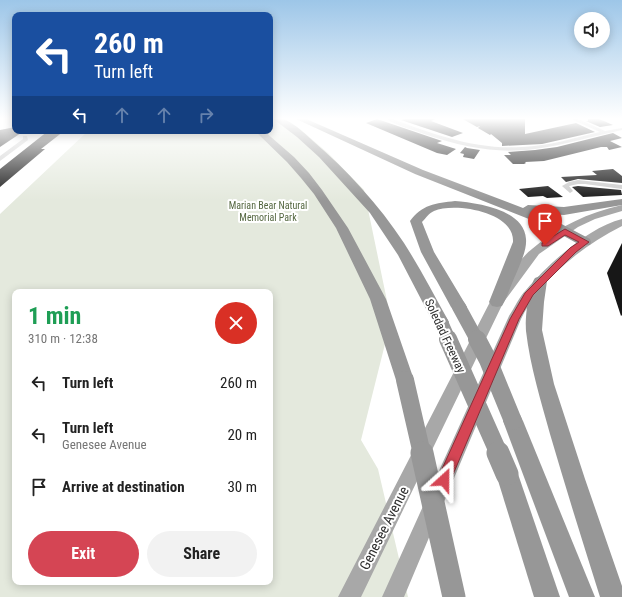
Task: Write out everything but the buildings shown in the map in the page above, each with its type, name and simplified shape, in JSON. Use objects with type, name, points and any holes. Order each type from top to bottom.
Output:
[{"type":"highway","points":[[279,146],[303,172],[346,234],[377,298],[405,380],[454,597]]},
{"type":"highway","name":"Soledad Freeway","points":[[312,146],[356,189],[380,218],[406,258],[441,322],[507,474],[547,597]]},
{"type":"highway","points":[[360,146],[419,172],[548,222],[585,242]]},
{"type":"highway","points":[[489,198],[525,208],[550,211],[564,211],[622,202]]},
{"type":"highway","points":[[497,302],[519,248],[520,237],[514,225],[501,215],[471,205],[454,204],[430,208],[423,213],[416,221],[417,229],[427,250],[488,360],[582,597]]},
{"type":"highway","points":[[540,281],[536,302],[534,330],[545,384],[574,479],[613,597]]},
{"type":"main road","name":"Genesee Avenue","points":[[349,597],[497,302],[513,279],[535,252],[565,231],[591,217],[622,208]]},
{"type":"main road","points":[[393,597],[514,319],[530,293],[540,281],[573,250],[595,235],[622,222]]},
{"type":"street","points":[[0,159],[17,146]]},
{"type":"street","points":[[465,146],[494,149],[523,149],[538,146]]},
{"type":"street","points":[[570,191],[565,186],[569,183],[587,182],[605,187],[622,187]]},
{"type":"green space","name":"Marian Bear Natural Memorial Park","points":[[72,146],[320,146],[328,153],[364,190],[391,320],[361,440],[378,469],[408,597],[0,597],[0,214]]},
{"type":"route","points":[[444,480],[514,319],[530,293],[540,281],[573,250],[585,242],[565,231],[545,245]]}]
